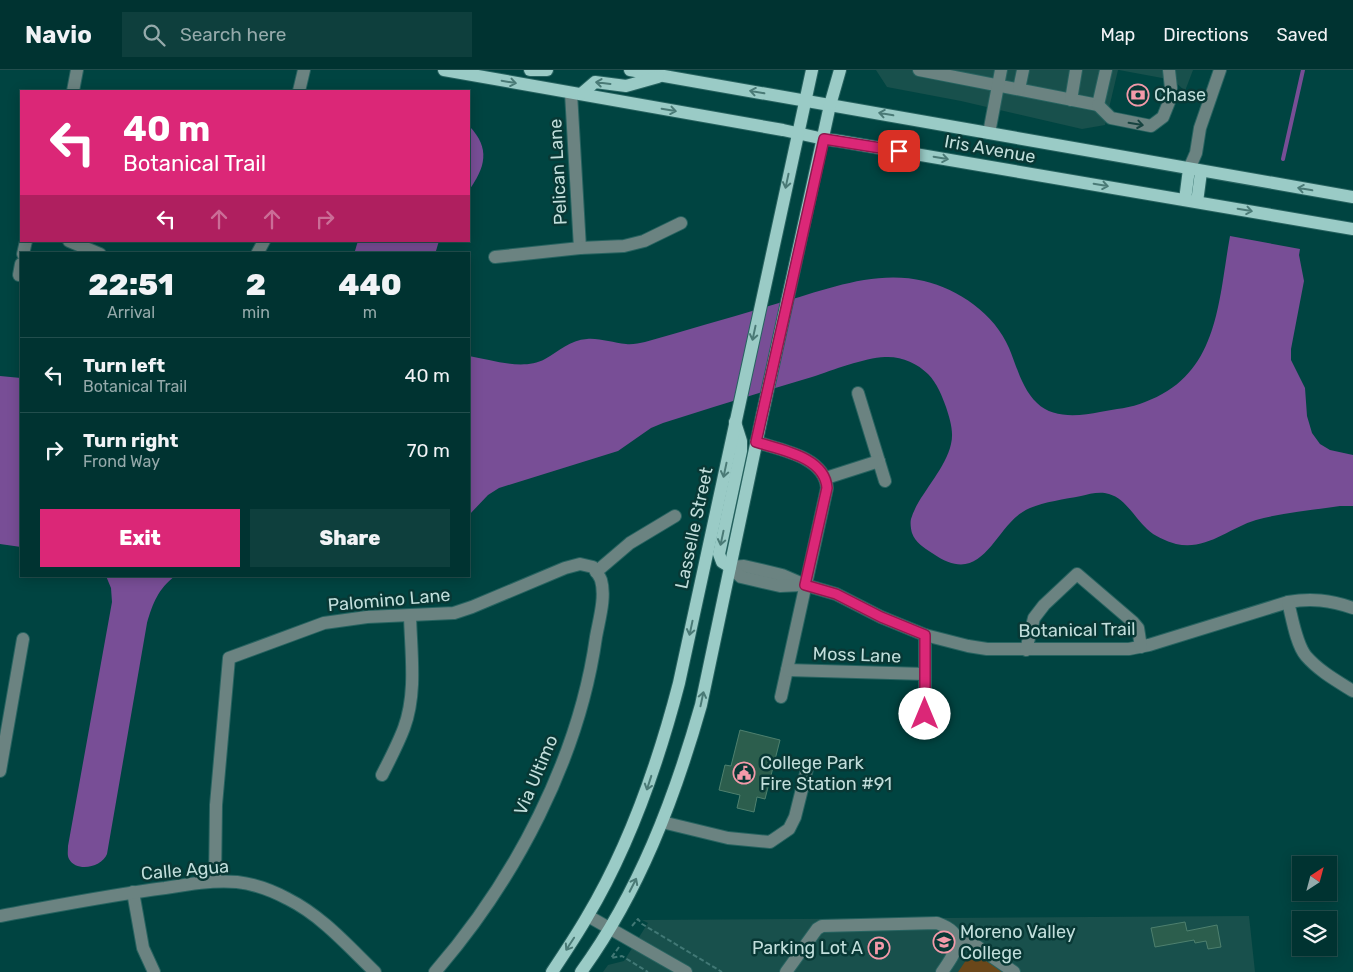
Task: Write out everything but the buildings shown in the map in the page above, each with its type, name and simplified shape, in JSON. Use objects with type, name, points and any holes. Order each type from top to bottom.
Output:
[{"type":"main road","name":"Iris Avenue","points":[[444,70],[824,139],[1353,229]]},
{"type":"main road","points":[[530,70],[547,70]]},
{"type":"main road","name":"Iris Avenue","points":[[630,70],[664,73],[805,101],[1353,197]]},
{"type":"main road","name":"Lasselle Street","points":[[552,972],[588,916],[618,855],[639,809],[669,720],[812,70]]},
{"type":"main road","points":[[581,972],[627,898],[655,840],[683,765],[700,705],[830,105],[840,70]]},
{"type":"main road","points":[[576,94],[595,82],[626,86],[664,73]]},
{"type":"main road","points":[[1191,201],[1195,170]]},
{"type":"main road","points":[[730,567],[722,562],[719,554],[740,451],[741,441],[735,422]]},
{"type":"street","points":[[73,90],[77,70]]},
{"type":"street","points":[[299,90],[304,70]]},
{"type":"street","points":[[919,70],[1098,104],[1111,118],[1151,126],[1163,117],[1165,102]]},
{"type":"street","points":[[989,133],[1001,70]]},
{"type":"street","points":[[1019,89],[1023,70]]},
{"type":"street","points":[[1071,100],[1076,70]]},
{"type":"street","points":[[1098,104],[1106,70]]},
{"type":"street","points":[[1195,170],[1200,128],[1220,70]]},
{"type":"street","name":"Pelican Lane","points":[[576,94],[580,248]]},
{"type":"street","points":[[495,257],[580,248],[624,246],[644,242],[681,223]]},
{"type":"street","points":[[71,242],[95,252]]},
{"type":"street","points":[[858,393],[885,481]]},
{"type":"street","points":[[756,442],[799,456],[814,465],[826,478],[827,488],[782,697]]},
{"type":"street","points":[[826,478],[879,461]]},
{"type":"street","points":[[595,569],[630,543],[674,516]]},
{"type":"street","name":"Palomino Lane","points":[[215,881],[216,804],[229,658],[324,623],[367,617],[454,613],[565,568],[580,564],[595,569]]},
{"type":"street","name":"Botanical Trail","points":[[730,567],[744,566],[782,575],[805,585],[836,594],[881,617],[925,635],[968,646],[987,648],[1113,650],[1141,647],[1288,602],[1307,599],[1328,600],[1353,608]]},
{"type":"street","name":"Via Ultimo","points":[[434,972],[468,932],[508,872],[537,819],[561,767],[586,691],[594,652],[602,596],[601,580],[595,569]]},
{"type":"street","points":[[1026,650],[1034,618],[1044,605],[1077,574],[1133,622],[1138,628],[1141,647]]},
{"type":"street","points":[[1288,602],[1297,638],[1305,656],[1353,691]]},
{"type":"street","points":[[382,774],[404,728],[410,707],[412,685],[410,616]]},
{"type":"street","points":[[925,635],[925,714]]},
{"type":"street","points":[[0,771],[23,639]]},
{"type":"street","name":"Moss Lane","points":[[787,670],[925,674]]},
{"type":"street","points":[[662,822],[728,838],[770,842],[789,829],[807,769]]},
{"type":"street","name":"Calle Agua","points":[[0,916],[133,892],[215,881],[240,882],[265,889],[287,898],[304,908],[320,920],[375,972]]},
{"type":"street","points":[[133,892],[143,948],[154,972]]},
{"type":"street","points":[[588,916],[686,972]]},
{"type":"street","points":[[786,972],[817,929],[822,926],[938,923],[953,931],[958,943],[956,952],[942,972]]},
{"type":"street","points":[[957,937],[968,940],[1014,972]]},
{"type":"shaded area","points":[[876,70],[1118,70],[1105,125],[1082,129],[961,101],[887,87]]},
{"type":"shaded area","points":[[1119,70],[1193,70],[1185,91],[1173,80]]},
{"type":"shaded area","points":[[470,127],[481,142],[483,150],[482,166],[470,188]]},
{"type":"shaded area","points":[[1230,236],[1300,249],[1299,255],[1304,281],[1291,349],[1291,360],[1305,388],[1307,416],[1312,433],[1320,444],[1330,450],[1353,455],[1353,506],[1340,506],[1256,520],[1207,542],[1187,545],[1172,543],[1153,534],[1115,496],[1106,493],[1095,493],[1048,502],[1030,508],[1017,516],[977,559],[965,564],[950,563],[932,553],[915,539],[911,524],[914,510],[938,473],[951,444],[951,426],[943,398],[937,385],[924,370],[903,359],[885,357],[849,365],[663,423],[651,428],[618,451],[499,488],[488,495],[470,514],[470,356],[508,364],[527,364],[545,359],[570,344],[581,340],[597,339],[636,344],[832,287],[869,279],[906,278],[924,281],[950,290],[974,305],[995,324],[1003,336],[1027,391],[1037,403],[1051,412],[1075,415],[1140,404],[1169,390],[1188,374],[1201,355],[1211,334],[1222,286]]},
{"type":"shaded area","points":[[358,242],[439,242],[436,252],[355,252]]},
{"type":"shaded area","points":[[0,376],[20,378],[20,547],[0,544]]},
{"type":"shaded area","points":[[106,577],[174,577],[164,586],[157,597],[147,623],[107,854],[104,859],[95,865],[83,867],[78,866],[69,859],[68,846],[112,602],[111,588]]},
{"type":"shaded area","name":"Moreno Valley College","points":[[1249,916],[1255,972],[603,972],[608,965],[624,961],[648,923],[642,920]]},
{"type":"shaded area","points":[[973,950],[1002,972],[958,972]]},
{"type":"waterway","points":[[1283,159],[1303,70]]},
{"type":"tunnel","points":[[1161,101],[1163,86]]},
{"type":"place","name":"Chase","points":[[1138,95]]},
{"type":"place","name":"College Park Fire Station #91","points":[[744,773]]},
{"type":"place","name":"Moreno Valley College","points":[[944,942]]},
{"type":"place","name":"Parking Lot A","points":[[879,948]]},
{"type":"route","points":[[899,151],[824,139],[756,442],[799,456],[814,465],[826,478],[827,488],[805,585],[836,594],[881,617],[925,635],[925,714]]}]
